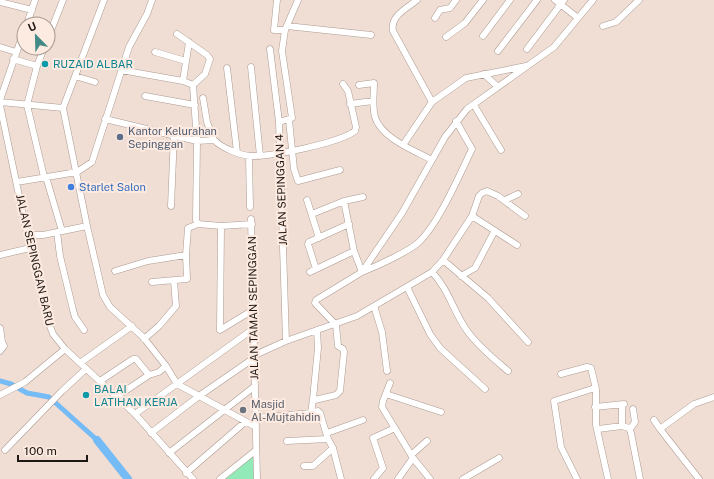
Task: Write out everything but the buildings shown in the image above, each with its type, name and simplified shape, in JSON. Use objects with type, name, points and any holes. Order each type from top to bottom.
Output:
[{"type":"street","points":[[30,16],[35,0]]},
{"type":"street","points":[[56,18],[63,0]]},
{"type":"street","points":[[104,0],[63,108],[87,226],[105,301],[144,338],[166,366],[176,384],[256,427]]},
{"type":"street","points":[[17,182],[77,172],[84,169],[92,162],[129,48],[147,14],[152,0]]},
{"type":"street","points":[[277,0],[274,30],[286,28],[371,35]]},
{"type":"street","points":[[417,0],[393,19],[393,31],[432,102]]},
{"type":"street","points":[[435,18],[440,10],[450,8],[456,0]]},
{"type":"street","points":[[446,37],[465,23],[483,0]]},
{"type":"street","points":[[482,36],[510,0]]},
{"type":"street","points":[[498,51],[537,0]]},
{"type":"street","points":[[555,0],[562,2],[578,18]]},
{"type":"street","points":[[362,272],[402,212],[456,121],[467,109],[554,47],[593,0]]},
{"type":"street","points":[[603,26],[616,22],[639,0]]},
{"type":"street","points":[[286,28],[296,1]]},
{"type":"street","points":[[0,2],[32,10]]},
{"type":"street","points":[[527,49],[562,2]]},
{"type":"street","name":"JALAN SEPINGGAN 4","points":[[286,28],[282,51],[293,116],[289,120],[279,122],[286,341]]},
{"type":"street","points":[[176,34],[189,42],[210,59],[206,74],[193,85]]},
{"type":"street","points":[[183,81],[189,42]]},
{"type":"street","points":[[0,47],[16,52],[0,99],[27,105],[63,108]]},
{"type":"street","points":[[270,50],[279,122]]},
{"type":"street","points":[[155,52],[186,61]]},
{"type":"street","points":[[41,56],[27,105],[60,232],[60,256],[73,310],[75,317],[84,330]]},
{"type":"street","points":[[13,59],[37,66]]},
{"type":"street","points":[[403,145],[432,102],[466,78],[528,66]]},
{"type":"street","points":[[251,67],[260,156]]},
{"type":"street","points":[[227,68],[237,152]]},
{"type":"street","points":[[121,70],[183,81],[193,85]]},
{"type":"street","points":[[484,74],[498,87]]},
{"type":"street","points":[[75,76],[95,82]]},
{"type":"street","points":[[359,85],[374,83],[373,101],[377,122],[387,134],[403,145],[432,160]]},
{"type":"street","points":[[203,98],[207,122],[213,140],[218,145],[248,156],[260,156],[292,151],[341,137],[355,131],[356,127],[348,91],[344,84]]},
{"type":"street","points":[[152,282],[187,279],[186,255],[188,228],[198,224],[196,220],[200,141],[193,85]]},
{"type":"street","points":[[145,96],[195,105]]},
{"type":"street","name":"JALAN SEPINGGAN BARU","points":[[0,99],[30,248],[48,321],[53,334],[65,349],[116,398],[135,414],[189,477]]},
{"type":"street","points":[[350,104],[373,101]]},
{"type":"street","points":[[474,105],[501,150]]},
{"type":"street","points":[[105,119],[200,141],[213,140]]},
{"type":"street","points":[[289,120],[295,175],[298,181],[340,170]]},
{"type":"street","points":[[313,399],[336,395],[340,391],[344,352],[343,349],[338,346],[336,325],[315,301],[362,272],[380,265],[418,243],[436,219],[472,149],[456,121]]},
{"type":"street","points":[[171,206],[174,134]]},
{"type":"street","points":[[248,156],[250,207]]},
{"type":"street","points":[[151,433],[254,356],[286,341],[336,325],[357,316],[432,272],[443,260],[472,216],[479,196],[487,191],[505,200],[525,216]]},
{"type":"street","points":[[505,200],[518,194]]},
{"type":"street","points":[[312,214],[344,201],[363,197]]},
{"type":"street","points":[[307,200],[319,238]]},
{"type":"street","points":[[344,201],[354,250],[362,272]]},
{"type":"street","points":[[472,216],[494,232],[517,245]]},
{"type":"street","name":"JALAN TAMAN SEPINGGAN","points":[[198,224],[221,226],[252,222],[256,479]]},
{"type":"street","points":[[316,269],[308,244],[309,242],[349,224]]},
{"type":"street","points":[[28,235],[60,232],[87,226]]},
{"type":"street","points":[[221,226],[220,330],[253,310]]},
{"type":"street","points":[[461,276],[475,268],[494,232]]},
{"type":"street","points":[[0,255],[30,248]]},
{"type":"street","points":[[310,272],[354,250]]},
{"type":"street","points":[[115,271],[148,261],[186,255]]},
{"type":"street","points":[[443,260],[506,315],[528,342]]},
{"type":"street","points":[[432,272],[444,286],[457,315],[468,332],[481,347],[508,371]]},
{"type":"street","points":[[144,338],[159,326],[176,306],[174,281]]},
{"type":"street","points":[[407,287],[430,334],[440,348],[485,389]]},
{"type":"street","points":[[374,306],[382,332],[387,371]]},
{"type":"street","points":[[80,363],[132,326]]},
{"type":"street","points":[[0,328],[1,342],[4,346],[0,351]]},
{"type":"street","points":[[135,414],[253,329]]},
{"type":"street","points":[[311,412],[317,361],[317,330]]},
{"type":"street","points":[[0,396],[24,382],[65,349]]},
{"type":"street","points":[[100,381],[132,359],[136,359],[149,375]]},
{"type":"street","points":[[116,398],[149,375],[159,372],[166,366]]},
{"type":"street","points":[[561,374],[587,367],[591,368],[593,371],[596,389],[596,425],[608,479]]},
{"type":"street","points":[[5,450],[62,391],[86,369]]},
{"type":"street","points":[[390,383],[382,407],[412,457],[428,478]]},
{"type":"street","points":[[169,453],[255,386]]},
{"type":"street","points":[[577,479],[561,446],[554,401],[591,389],[596,389]]},
{"type":"street","points":[[386,394],[441,412]]},
{"type":"street","points":[[660,429],[694,404],[714,397]]},
{"type":"street","points":[[595,407],[623,404],[622,426]]},
{"type":"street","points":[[633,408],[635,422],[630,429],[640,479]]},
{"type":"street","points":[[256,418],[320,411],[333,448],[341,479]]},
{"type":"street","points":[[288,441],[328,436],[363,420]]},
{"type":"street","points":[[654,420],[699,479]]},
{"type":"street","points":[[189,477],[245,422]]},
{"type":"street","points":[[598,429],[622,426],[626,426],[630,429]]},
{"type":"street","points":[[374,479],[383,468],[373,438],[395,428]]},
{"type":"street","points":[[398,479],[412,457],[427,441]]},
{"type":"street","points":[[304,466],[313,466],[333,448]]},
{"type":"street","points":[[220,479],[255,451]]},
{"type":"street","points":[[463,479],[499,458]]},
{"type":"green space","points":[[253,456],[254,479],[224,479]]},
{"type":"waterway","points":[[0,381],[11,384],[27,393],[49,397],[97,440]]},
{"type":"waterway","points":[[97,440],[128,479]]},
{"type":"place","name":"RUZAID ALBAR","points":[[45,64]]},
{"type":"place","name":"Kantor Kelurahan Sepinggan","points":[[120,137]]},
{"type":"place","name":"Starlet Salon","points":[[71,187]]},
{"type":"place","name":"BALAI LATIHAN KERJA","points":[[86,395]]},
{"type":"place","name":"Masjid Al-Mujtahidin","points":[[243,410]]}]
